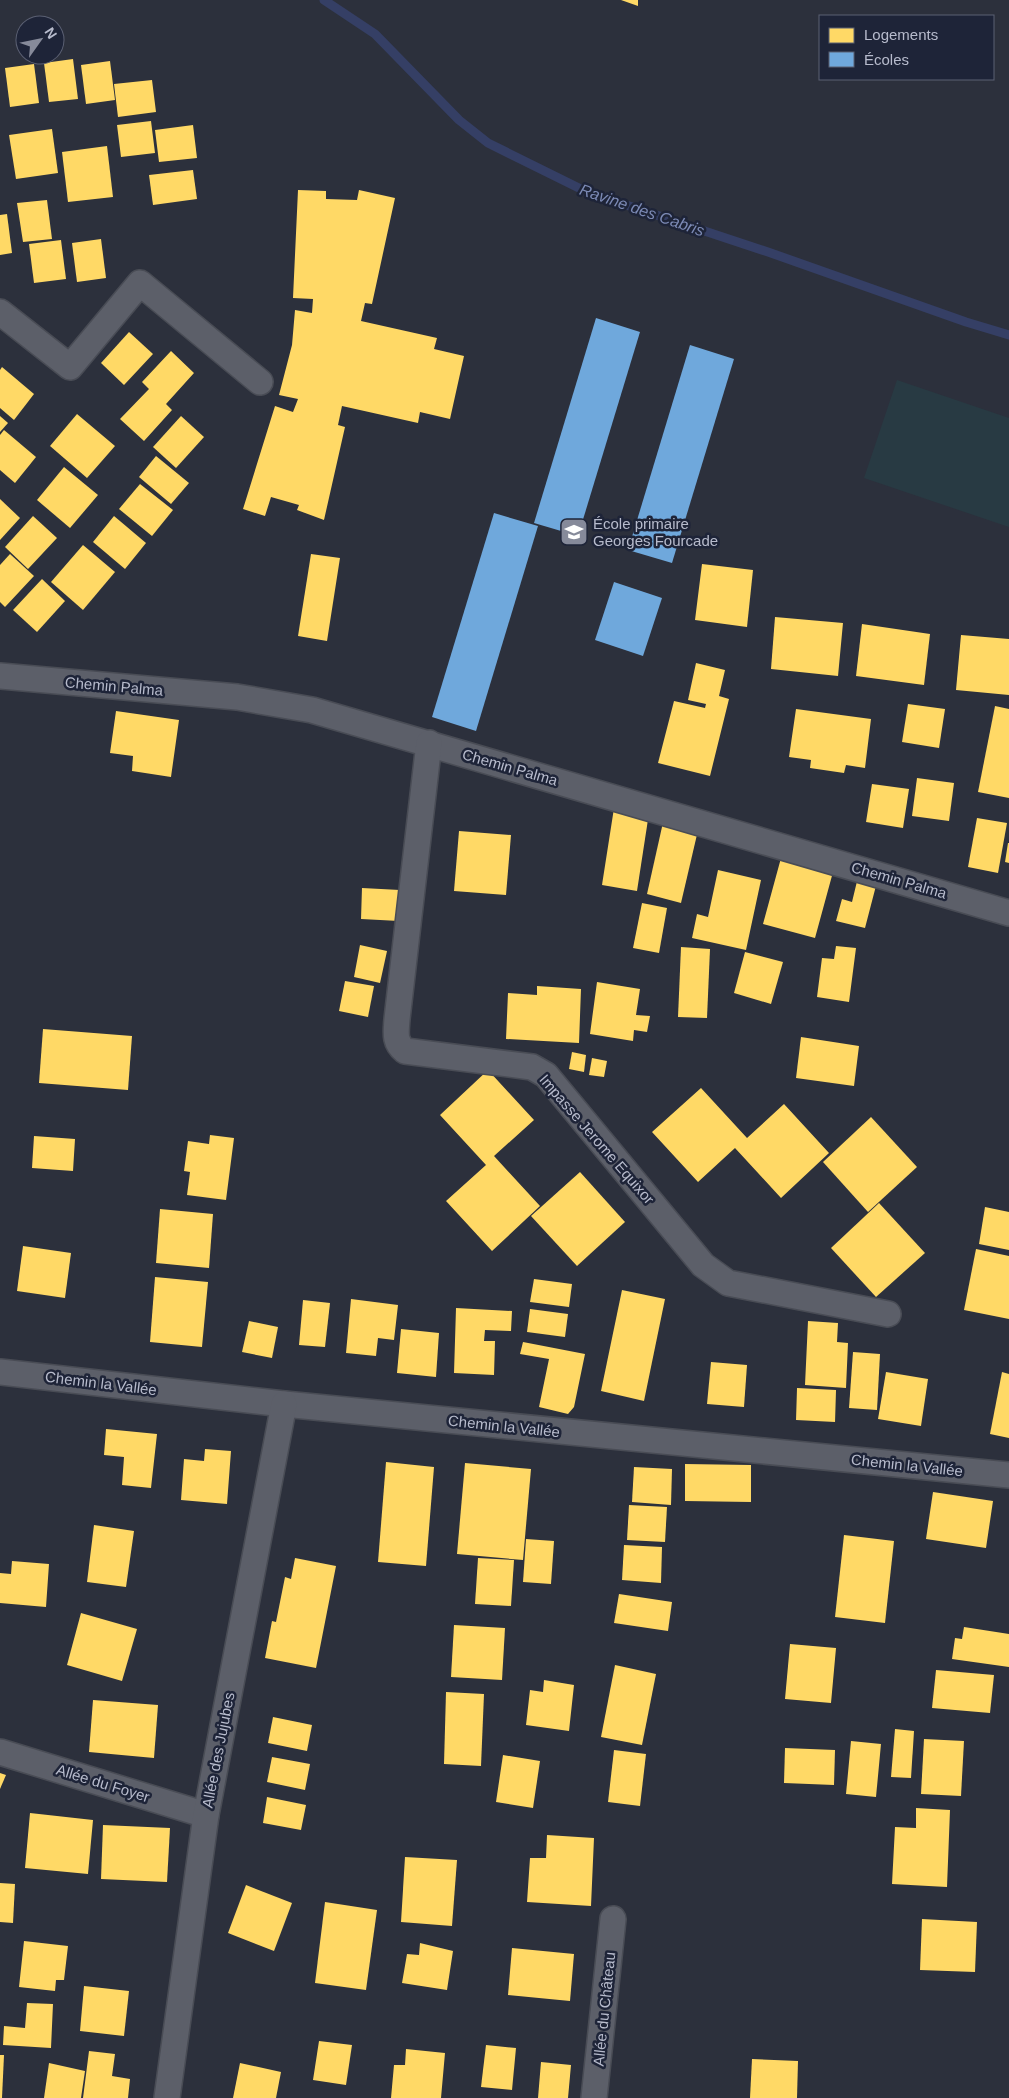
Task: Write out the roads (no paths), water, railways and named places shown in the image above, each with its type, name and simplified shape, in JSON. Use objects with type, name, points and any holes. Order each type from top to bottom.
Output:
[{"type":"street","points":[[0,312],[70,367],[140,283],[260,382]]},
{"type":"street","name":"Chemin Palma","points":[[0,676],[237,697],[312,710],[1009,913]]},
{"type":"street","name":"Impasse Jerome Equixor","points":[[429,743],[397,1019],[396,1034],[398,1045],[405,1051],[532,1067],[546,1075],[703,1265],[728,1283],[888,1314]]},
{"type":"street","name":"Chemin la Vallée","points":[[0,1372],[284,1404],[1009,1475]]},
{"type":"street","name":"Allée des Jujubes","points":[[167,2098],[206,1815],[284,1404]]},
{"type":"street","name":"Allée du Foyer","points":[[0,1752],[206,1815]]},
{"type":"street","name":"Allée du Château","points":[[594,2098],[613,1919]]},
{"type":"waterway","name":"Ravine des Cabris","points":[[324,0],[375,34],[459,120],[488,143],[587,192],[1009,335]]},
{"type":"place","name":"École primaire Georges Fourcade","points":[[574,532]]}]
